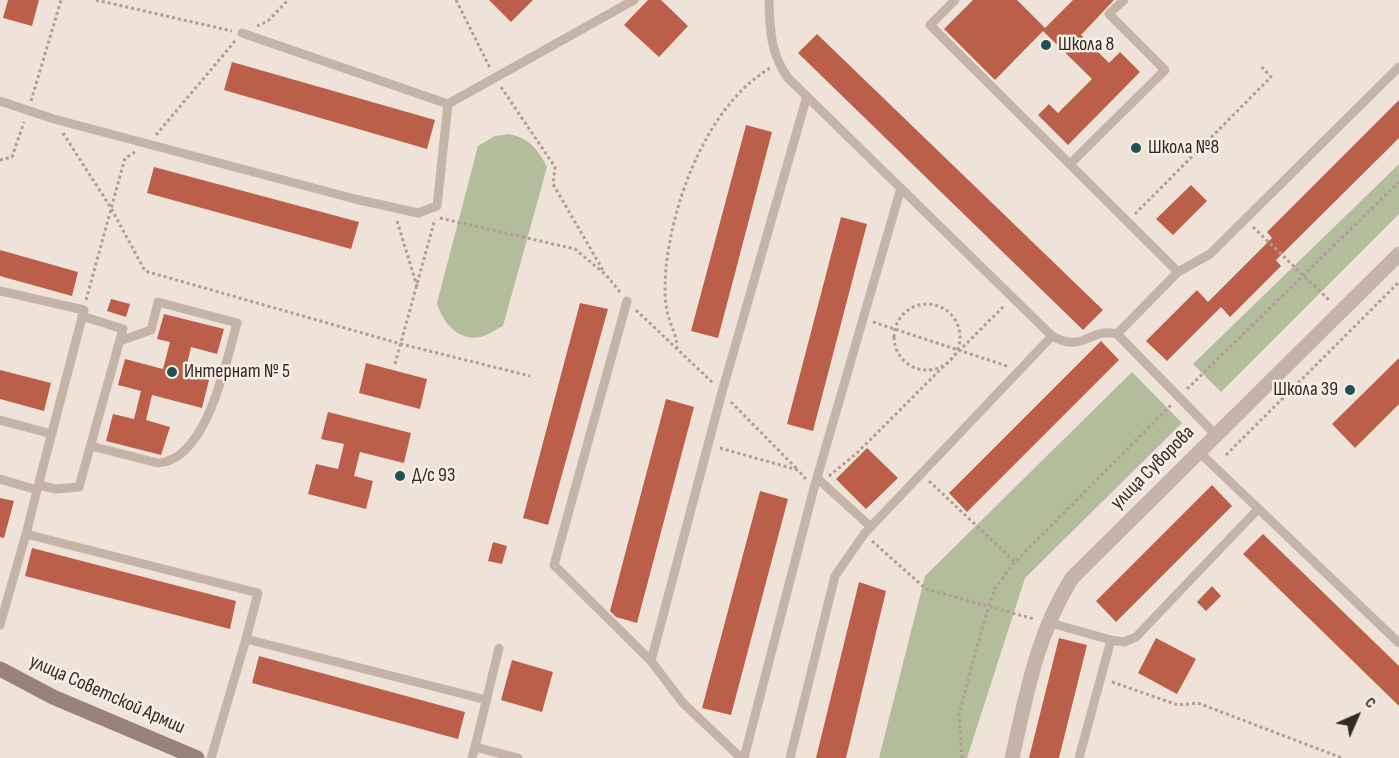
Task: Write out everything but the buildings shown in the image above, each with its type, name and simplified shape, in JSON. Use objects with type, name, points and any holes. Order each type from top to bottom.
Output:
[{"type":"main road","name":"улица Советской Армии","points":[[0,669],[53,697],[197,758]]},
{"type":"street","name":"улица Суворова","points":[[1012,758],[1039,643],[1047,622],[1072,578],[1399,254]]},
{"type":"lane","points":[[242,33],[448,104],[634,0]]},
{"type":"lane","points":[[769,0],[771,45],[778,64],[807,96],[1052,336],[1077,344],[1104,331],[1117,334],[1216,435]]},
{"type":"lane","points":[[955,0],[930,25],[1178,272]]},
{"type":"lane","points":[[1070,164],[1165,70],[1109,14],[1124,0]]},
{"type":"lane","points":[[1117,334],[1178,272],[1210,254],[1399,67]]},
{"type":"lane","points":[[651,661],[710,445],[722,392],[807,96]]},
{"type":"lane","points":[[0,101],[54,119],[418,213],[437,206],[448,104]]},
{"type":"lane","points":[[627,301],[554,565],[651,661],[683,703],[742,758],[901,188]]},
{"type":"lane","points":[[0,291],[83,313],[123,329],[79,487],[37,488],[0,479]]},
{"type":"lane","points":[[91,446],[158,463],[169,462],[178,457],[203,424],[214,402],[237,323],[158,302],[151,330],[120,340]]},
{"type":"lane","points":[[0,625],[27,534],[83,313]]},
{"type":"lane","points":[[790,758],[835,576],[867,531],[1052,336]]},
{"type":"lane","points":[[0,420],[52,434]]},
{"type":"lane","points":[[1199,452],[1399,643]]},
{"type":"lane","points":[[818,483],[867,531]]},
{"type":"lane","points":[[1047,622],[1111,640],[1124,642],[1136,637],[1258,509]]},
{"type":"lane","points":[[27,534],[258,593],[211,758]]},
{"type":"lane","points":[[246,639],[487,700]]},
{"type":"lane","points":[[1079,758],[1111,640]]},
{"type":"lane","points":[[472,758],[499,648]]},
{"type":"lane","points":[[475,747],[518,758]]},
{"type":"path","points":[[0,160],[12,156],[28,112],[61,0]]},
{"type":"path","points":[[96,0],[242,33]]},
{"type":"path","points":[[83,313],[125,158],[148,144],[242,33],[268,21],[288,0]]},
{"type":"path","points":[[456,0],[495,78],[555,167],[553,184],[606,275]]},
{"type":"path","points":[[677,349],[677,335],[667,310],[666,269],[680,198],[724,108],[750,80],[778,64]]},
{"type":"path","points":[[1128,221],[1271,77],[1261,66]]},
{"type":"path","points":[[54,119],[111,208],[145,271],[401,344],[530,376]]},
{"type":"path","points":[[962,758],[959,714],[995,588],[1014,562],[1399,182]]},
{"type":"path","points":[[393,207],[418,288]]},
{"type":"path","points":[[394,364],[418,288],[435,217]]},
{"type":"path","points":[[1245,220],[1354,326]]},
{"type":"path","points":[[1226,455],[1399,282]]},
{"type":"path","points":[[710,445],[798,470],[818,483],[857,453],[1013,297]]},
{"type":"path","points":[[950,360],[927,370],[910,365],[898,354],[894,337],[895,328],[903,314],[910,308],[935,305],[950,313],[955,320],[959,349]]},
{"type":"path","points":[[863,319],[1021,370]]},
{"type":"path","points":[[922,474],[1014,562]]},
{"type":"path","points":[[867,531],[926,589],[988,608],[1047,622]]},
{"type":"path","points":[[1101,678],[1178,705],[1198,703],[1342,758]]},
{"type":"green space","points":[[509,134],[532,145],[547,167],[503,326],[481,337],[473,338],[453,329],[443,317],[437,303],[478,146],[495,136]]},
{"type":"green space","points":[[1399,164],[1399,214],[1221,392],[1193,364]]},
{"type":"green space","points":[[1132,372],[1182,423],[1025,578],[967,758],[879,758],[925,576]]},
{"type":"place","name":"Школа 8","points":[[1046,45]]},
{"type":"place","name":"Школа №8","points":[[1136,148]]},
{"type":"place","name":"Интернат № 5","points":[[172,372]]},
{"type":"place","name":"Школа 39","points":[[1350,390]]},
{"type":"place","name":"Д/с 93","points":[[400,476]]}]
